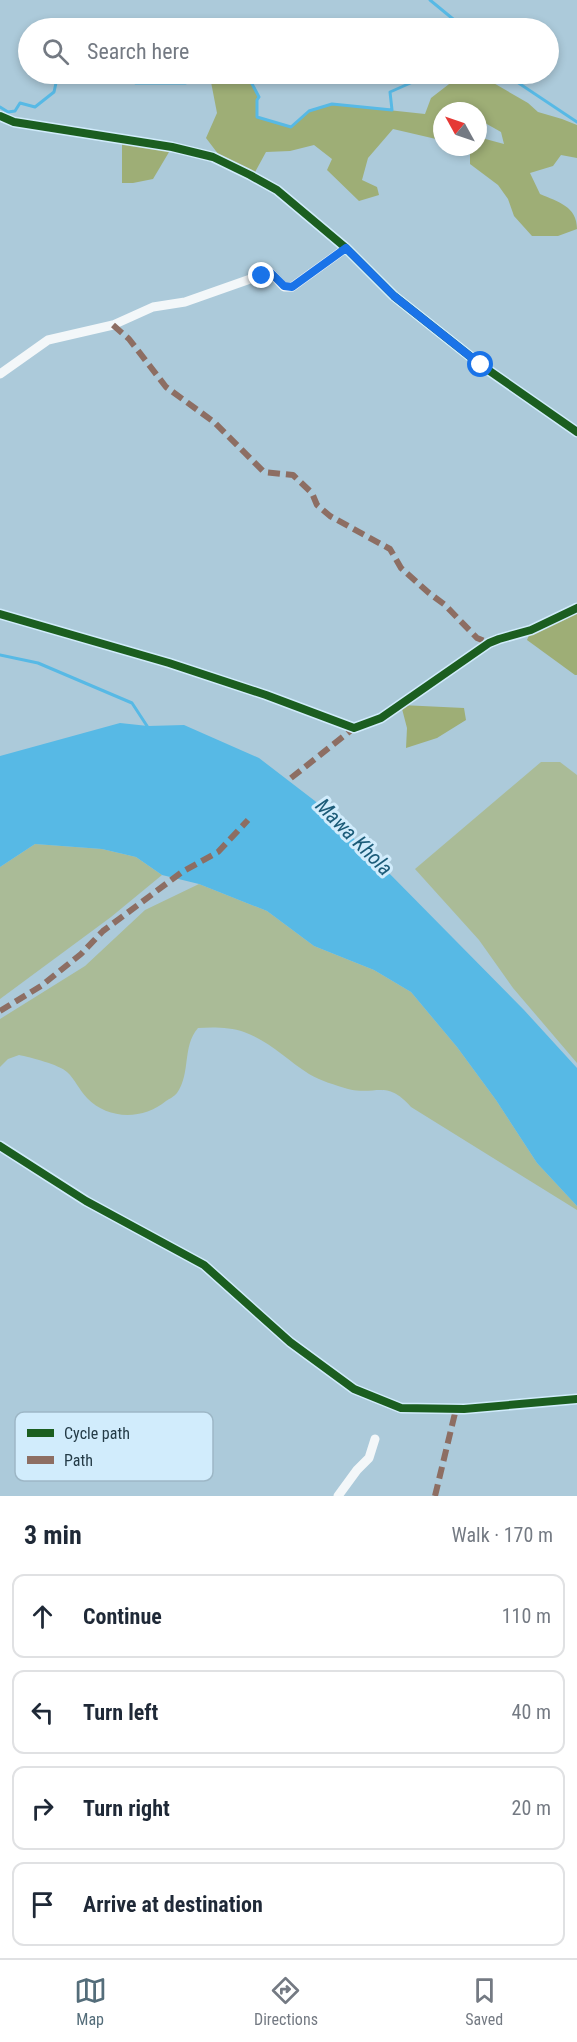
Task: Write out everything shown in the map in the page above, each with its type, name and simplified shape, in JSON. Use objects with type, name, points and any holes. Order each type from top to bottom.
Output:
[{"type":"street","points":[[0,116],[14,122],[122,138],[213,157],[278,190],[346,248],[394,296],[464,351],[577,432]]},
{"type":"street","points":[[0,374],[48,340],[61,339],[113,325],[153,307],[185,302],[270,272],[284,286],[292,287],[346,248]]},
{"type":"street","points":[[0,614],[170,663],[266,695],[354,728],[381,717],[489,643],[531,630],[577,608]]},
{"type":"street","points":[[0,1146],[86,1202],[204,1265],[290,1342],[354,1389],[401,1407],[464,1409],[577,1399]]},
{"type":"street","points":[[338,1496],[369,1458],[375,1439]]},
{"type":"green space","points":[[211,84],[252,84],[259,97],[257,117],[291,127],[309,111],[332,104],[425,114],[431,98],[449,84],[495,84],[528,103],[538,112],[577,125],[577,158],[561,155],[553,166],[530,173],[540,194],[570,210],[574,215],[577,229],[558,236],[532,236],[514,216],[508,199],[498,185],[470,164],[470,156],[487,156],[487,139],[504,144],[501,132],[487,124],[487,102],[433,102],[433,138],[393,129],[368,158],[362,180],[377,187],[379,195],[359,201],[327,170],[332,159],[314,145],[290,151],[266,152],[254,174],[222,159],[206,138],[217,113]]},
{"type":"green space","points":[[122,138],[172,147],[153,179],[122,183]]},
{"type":"green space","points":[[574,610],[577,613],[577,675],[527,640],[531,630]]},
{"type":"green space","points":[[401,705],[464,708],[466,720],[437,738],[406,748],[407,728]]},
{"type":"green space","points":[[541,762],[560,762],[577,775],[577,1063],[513,988],[479,940],[415,869]]},
{"type":"green space","points":[[35,844],[102,849],[136,857],[162,875],[111,917],[0,999],[0,867]]},
{"type":"green space","points":[[199,884],[267,911],[314,946],[374,970],[411,992],[457,1047],[496,1100],[537,1163],[577,1206],[577,1210],[411,1107],[395,1093],[381,1090],[358,1091],[323,1081],[309,1074],[262,1040],[239,1030],[198,1028],[190,1043],[184,1077],[177,1093],[157,1107],[136,1114],[115,1114],[95,1105],[84,1095],[67,1072],[52,1064],[19,1055],[8,1059],[0,1067],[0,1019],[85,966],[145,910]]},
{"type":"water","points":[[120,723],[148,726],[184,725],[259,758],[315,801],[524,1010],[577,1068],[577,1206],[537,1163],[496,1100],[457,1047],[411,992],[374,970],[314,946],[267,911],[199,884],[162,875],[136,857],[102,849],[35,844],[0,867],[0,756]]},
{"type":"waterway","points":[[430,0],[452,18]]},
{"type":"waterway","points":[[0,107],[8,112],[15,111],[20,103],[35,107],[54,92],[56,84]]},
{"type":"waterway","points":[[252,84],[259,97],[257,117],[291,127],[309,111],[332,104],[392,110],[390,92],[408,84]]},
{"type":"waterway","points":[[520,84],[577,122]]},
{"type":"waterway","points":[[0,655],[38,663],[132,703],[149,729]]},
{"type":"marked path","points":[[113,325],[129,339],[166,387],[214,422],[264,472],[293,475],[312,493],[317,505],[330,516],[390,549],[401,568],[445,605],[477,638],[489,643]]},
{"type":"marked path","points":[[291,778],[354,728]]},
{"type":"marked path","points":[[0,1011],[41,986],[81,954],[103,931],[182,872],[218,852],[248,820]]},
{"type":"marked path","points":[[435,1496],[456,1409]]},
{"type":"cycle path","points":[[0,116],[14,122],[172,147],[213,157],[250,175],[277,190],[346,248],[394,296],[481,365],[577,432]]},
{"type":"cycle path","points":[[0,614],[169,663],[266,695],[354,728],[381,718],[489,643],[531,630],[577,608]]},
{"type":"cycle path","points":[[0,1146],[86,1201],[204,1265],[290,1342],[354,1389],[401,1408],[464,1409],[577,1399]]},
{"type":"route","points":[[262,276],[270,272],[278,282],[292,287],[346,248],[394,296],[481,365]]},
{"type":"water label","name":"Mawa Khola","points":[[354,837]]}]
